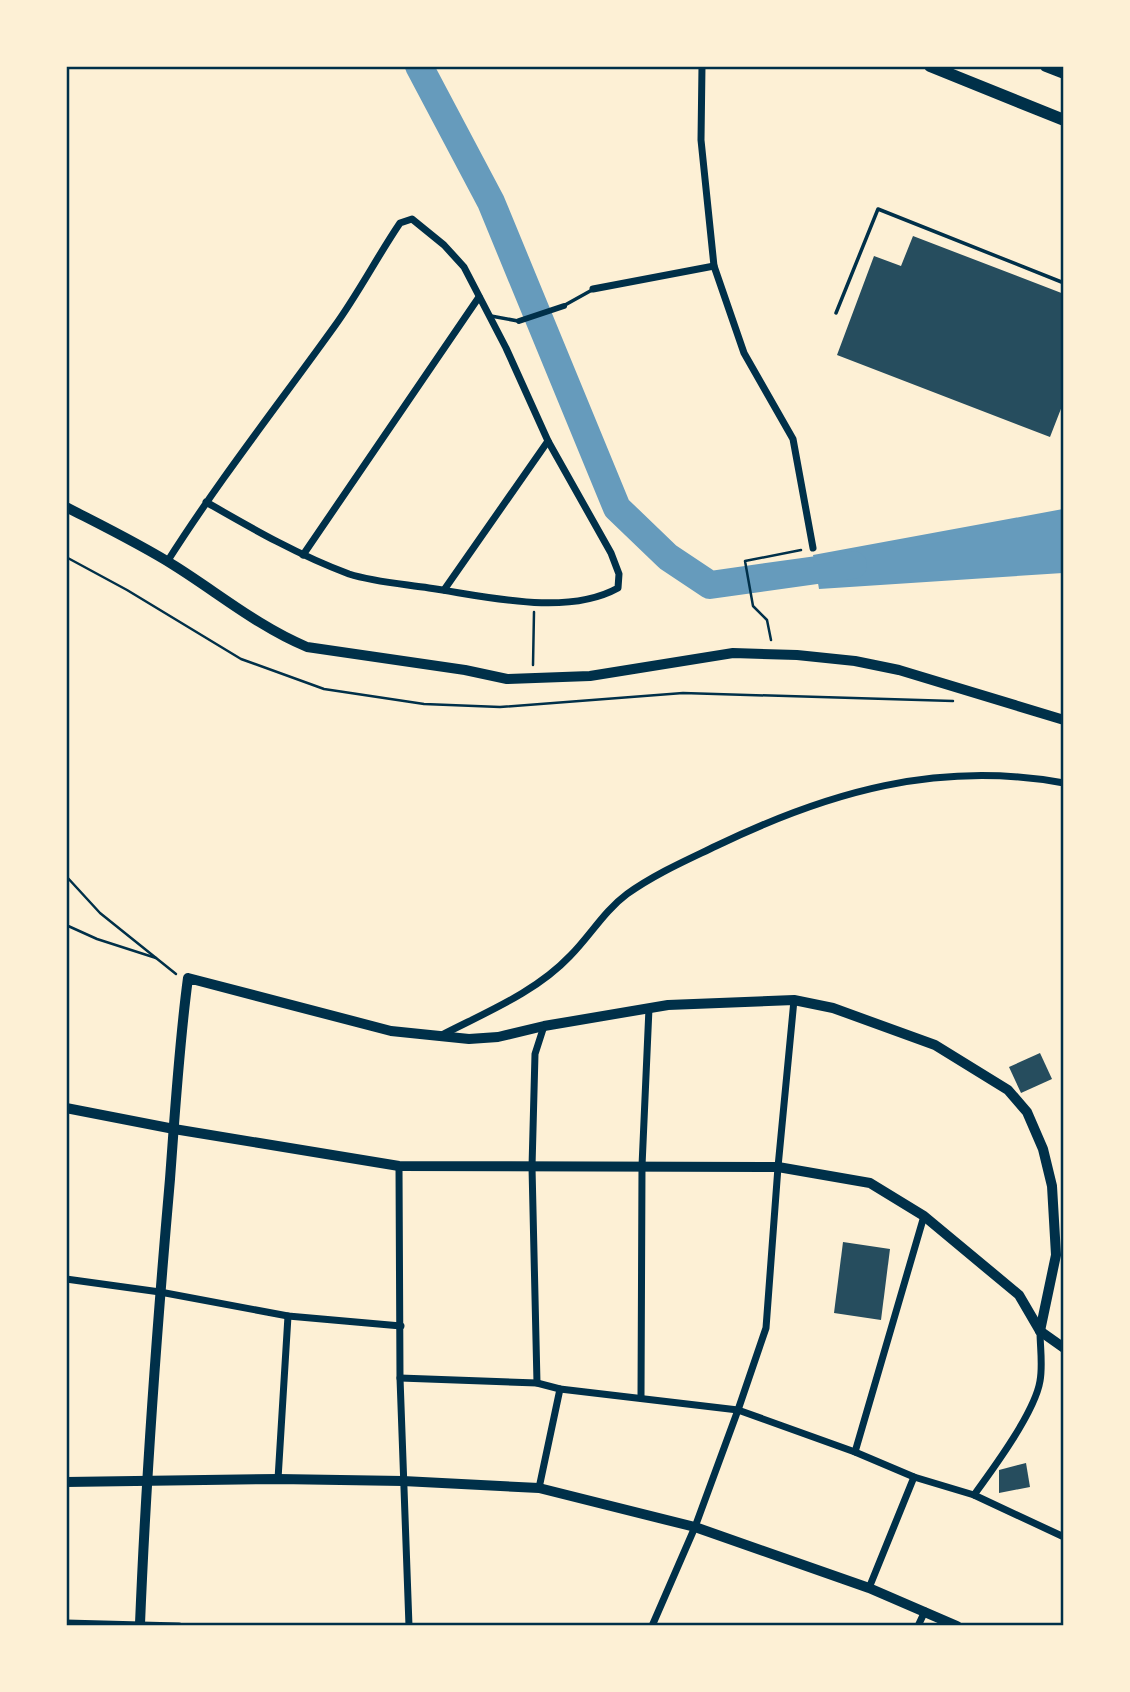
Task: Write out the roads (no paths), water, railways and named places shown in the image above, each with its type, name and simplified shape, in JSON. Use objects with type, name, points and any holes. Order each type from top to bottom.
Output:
[{"type":"highway","points":[[930,66],[1063,120]]},
{"type":"highway","points":[[1046,66],[1063,73]]},
{"type":"street","points":[[702,66],[701,140],[714,266],[744,353],[793,439],[813,548]]},
{"type":"street","points":[[167,562],[206,502],[335,324],[400,223],[412,219],[444,245],[464,267],[506,348],[548,441],[611,553],[619,574],[618,588],[608,594],[572,601],[534,602],[354,575],[270,540],[206,502]]},
{"type":"street","points":[[593,289],[714,266]]},
{"type":"street","points":[[303,555],[479,298]]},
{"type":"street","points":[[519,321],[564,306]]},
{"type":"street","points":[[444,590],[548,441]]},
{"type":"street","points":[[66,507],[167,562],[266,626],[307,647],[465,670],[507,679],[590,676],[733,653],[797,654],[899,670],[1063,720]]},
{"type":"street","points":[[439,1036],[539,983],[571,956],[596,924],[625,895],[664,871],[762,824],[852,792],[901,781],[950,776],[1002,776],[1063,783]]},
{"type":"street","points":[[140,1624],[146,1480],[181,1030],[188,978],[391,1031],[469,1039],[498,1037],[544,1026],[668,1005],[794,1000],[833,1008],[935,1045],[1008,1090],[1027,1112],[1043,1149],[1052,1186],[1056,1255],[1040,1331],[1040,1382],[1003,1455],[974,1495]]},
{"type":"street","points":[[652,1626],[695,1527],[766,1328],[794,1000]]},
{"type":"street","points":[[641,1398],[642,1166],[649,1008]]},
{"type":"street","points":[[537,1382],[532,1167],[535,1054],[544,1026]]},
{"type":"street","points":[[66,1108],[174,1129],[399,1166],[778,1167],[870,1183],[924,1216],[1019,1295],[1040,1331],[1063,1348]]},
{"type":"street","points":[[399,1166],[400,1378],[409,1626]]},
{"type":"street","points":[[855,1452],[924,1216]]},
{"type":"street","points":[[66,1279],[160,1292],[288,1316],[401,1326]]},
{"type":"street","points":[[278,1479],[288,1316]]},
{"type":"street","points":[[400,1378],[537,1382],[560,1388],[738,1410],[914,1476],[974,1495],[1063,1537]]},
{"type":"street","points":[[539,1488],[560,1388]]},
{"type":"street","points":[[869,1588],[914,1476]]},
{"type":"street","points":[[66,1482],[278,1479],[403,1481],[539,1488],[695,1527],[869,1588],[957,1626]]},
{"type":"street","points":[[918,1626],[925,1611]]},
{"type":"street","points":[[66,1623],[178,1626]]},
{"type":"lane","points":[[836,313],[878,209],[1063,283]]},
{"type":"lane","points":[[564,306],[593,289]]},
{"type":"lane","points":[[489,316],[519,321]]},
{"type":"water","points":[[1063,509],[1063,573],[819,589],[813,555]]},
{"type":"waterway","points":[[419,66],[491,202],[617,508],[668,557],[710,585],[853,565]]}]
